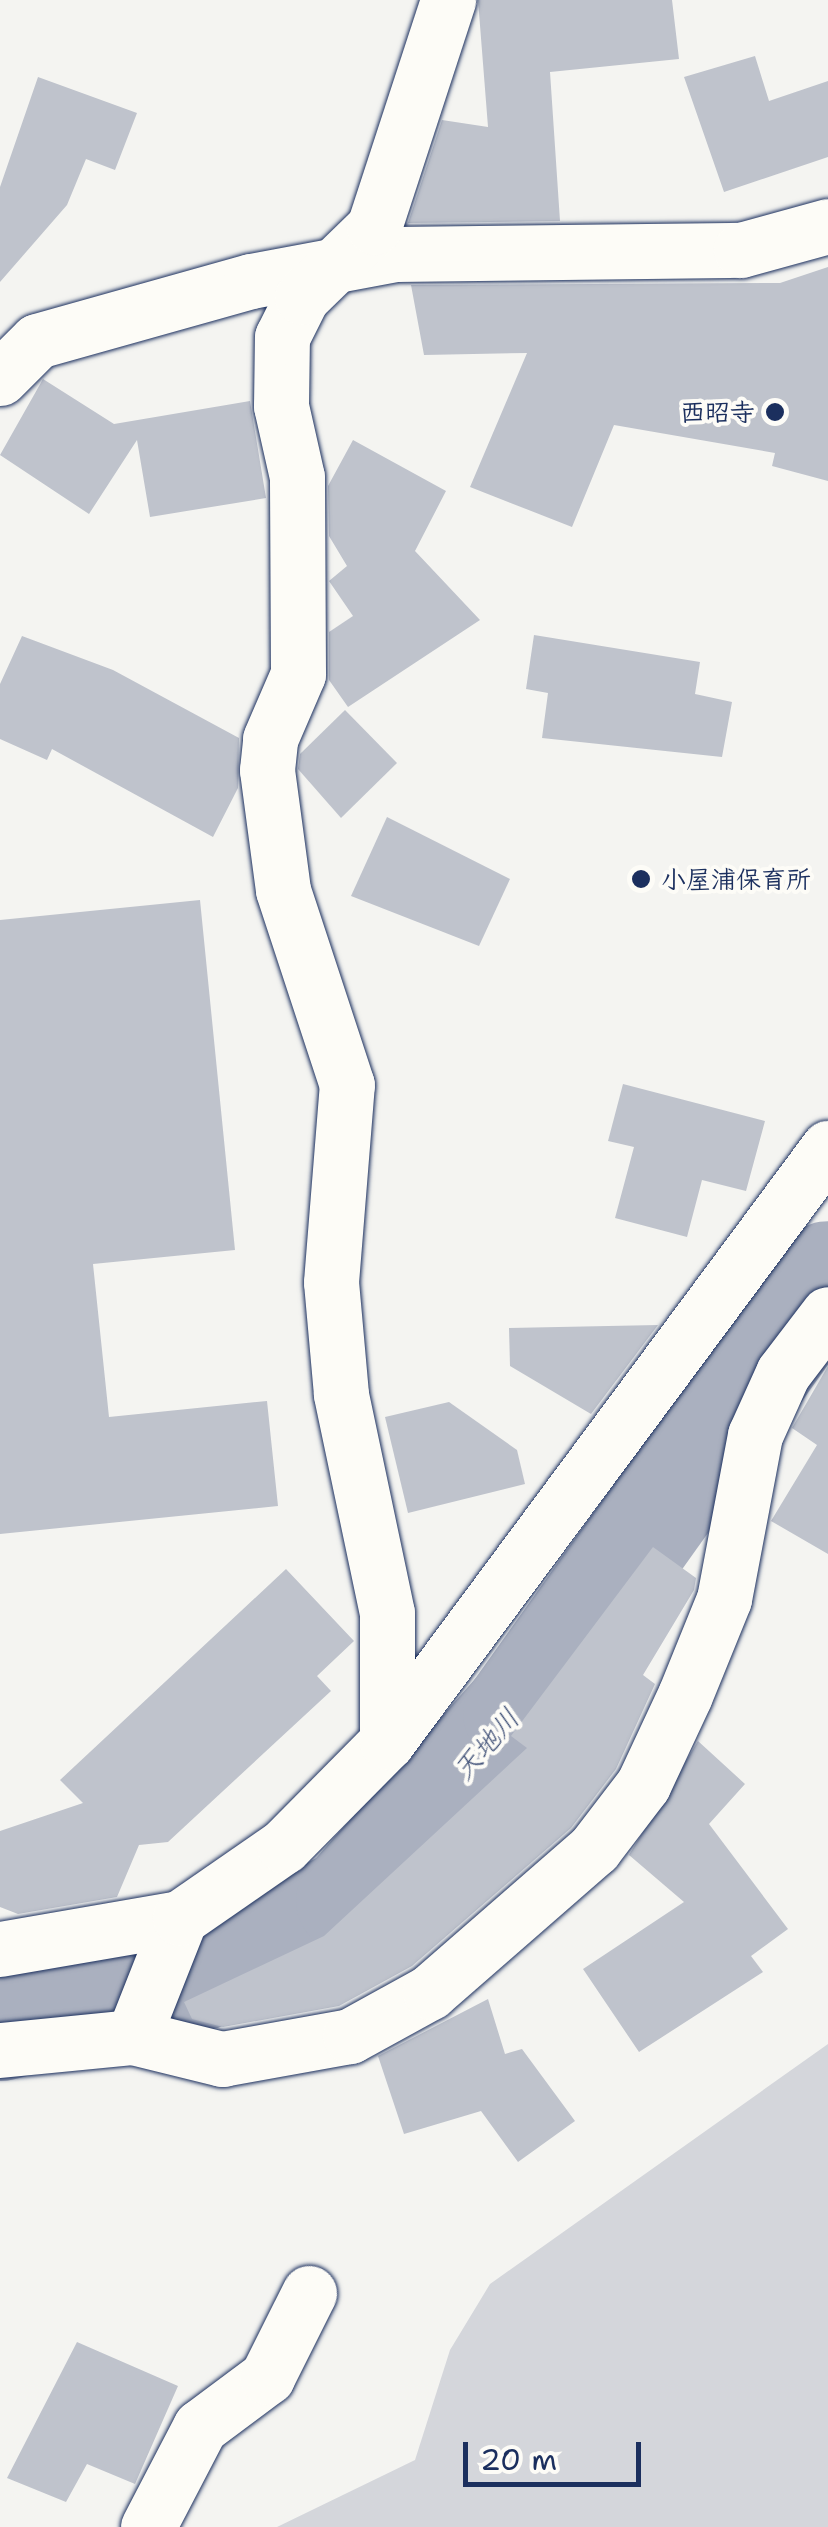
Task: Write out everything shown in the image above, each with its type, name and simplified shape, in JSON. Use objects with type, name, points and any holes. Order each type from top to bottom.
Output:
[{"type":"street","points":[[388,1742],[387,1612],[341,1394],[332,1282],[347,1085],[283,890],[267,770],[270,739],[298,674],[296,476],[281,406],[282,337],[302,298],[374,227],[448,0]]},
{"type":"street","points":[[0,378],[37,340],[251,281],[335,269],[395,254],[741,250],[828,226]]},
{"type":"street","points":[[133,2037],[176,1932],[284,1846],[388,1742],[828,1148]]},
{"type":"street","points":[[0,2050],[133,2037],[222,2059],[350,2036],[430,1992],[594,1849],[643,1785],[686,1695],[724,1599],[755,1436],[783,1373],[828,1314]]},
{"type":"street","points":[[0,1948],[176,1932]]},
{"type":"street","points":[[148,2527],[200,2427],[267,2377],[309,2292]]},
{"type":"shaded area","points":[[828,2044],[828,2527],[277,2527],[415,2460],[450,2350],[490,2284]]},
{"type":"building","points":[[478,0],[672,0],[679,59],[550,72],[560,221],[408,223],[442,120],[488,127]]},
{"type":"building","points":[[755,56],[769,101],[828,81],[828,157],[724,192],[684,77]]},
{"type":"building","points":[[38,77],[137,113],[115,170],[86,159],[67,205],[0,282],[0,187]]},
{"type":"building","points":[[828,267],[828,481],[772,466],[775,453],[614,425],[572,527],[470,487],[527,353],[424,355],[411,285],[780,283]]},
{"type":"building","points":[[43,379],[114,424],[250,401],[266,498],[150,517],[137,440],[89,514],[0,455]]},
{"type":"building","points":[[353,440],[446,491],[415,551],[480,620],[348,707],[329,680],[329,632],[353,616],[329,581],[347,566],[329,536],[328,486]]},
{"type":"building","points":[[534,635],[700,662],[695,694],[732,702],[722,757],[542,738],[548,693],[526,689]]},
{"type":"building","points":[[22,636],[113,670],[239,738],[238,788],[213,837],[52,749],[47,760],[0,739],[0,684]]},
{"type":"building","points":[[345,710],[397,763],[341,818],[298,769],[300,754]]},
{"type":"building","points":[[387,817],[510,879],[479,946],[351,896]]},
{"type":"building","points":[[200,900],[235,1250],[93,1264],[109,1417],[267,1401],[278,1506],[0,1534],[0,920]]},
{"type":"building","points":[[623,1084],[765,1121],[746,1191],[702,1180],[687,1237],[615,1218],[634,1147],[608,1141]]},
{"type":"building","points":[[658,1325],[591,1414],[510,1366],[509,1328]]},
{"type":"building","points":[[828,1366],[828,1554],[771,1521],[817,1445],[792,1428]]},
{"type":"building","points":[[449,1402],[517,1450],[525,1484],[408,1513],[385,1417]]},
{"type":"building","points":[[653,1547],[696,1578],[694,1590],[643,1675],[655,1684],[616,1769],[571,1828],[412,1966],[339,2006],[223,2027],[192,2019],[184,2002],[324,1936],[527,1748],[511,1736]]},
{"type":"building","points":[[286,1569],[354,1641],[317,1676],[331,1691],[168,1842],[139,1845],[117,1897],[18,1914],[0,1907],[0,1831],[83,1803],[60,1780]]},
{"type":"building","points":[[698,1741],[745,1784],[709,1824],[788,1929],[751,1956],[763,1972],[639,2052],[583,1969],[684,1902],[629,1855]]},
{"type":"building","points":[[488,1999],[505,2054],[522,2049],[575,2121],[518,2162],[481,2111],[404,2134],[378,2056]]},
{"type":"building","points":[[77,2342],[178,2386],[135,2484],[87,2464],[66,2502],[7,2478]]},
{"type":"waterway","name":"天地川","points":[[0,2028],[202,1977],[348,1900],[515,1712],[828,1273]]},
{"type":"place","name":"西昭寺","points":[[775,412]]},
{"type":"place","name":"小屋浦保育所","points":[[641,879]]}]
